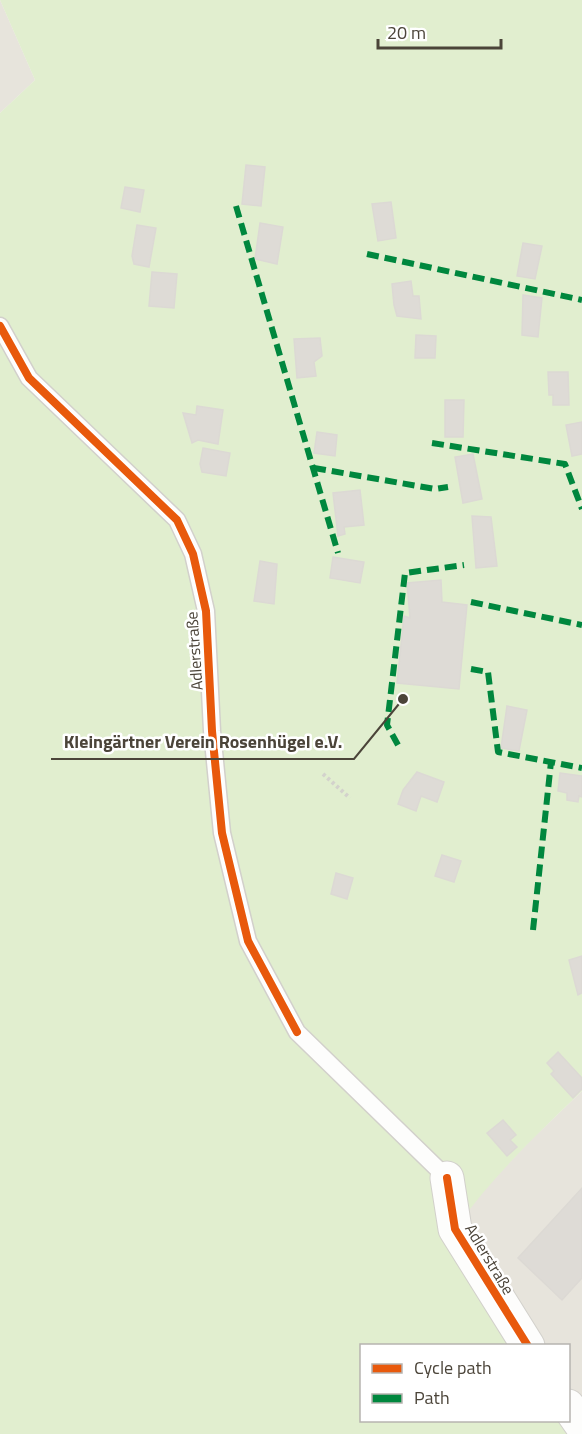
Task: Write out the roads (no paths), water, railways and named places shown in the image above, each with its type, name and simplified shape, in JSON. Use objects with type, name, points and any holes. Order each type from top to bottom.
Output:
[{"type":"street","name":"Adlerstraße","points":[[447,1178],[454,1229],[527,1344]]},
{"type":"street","points":[[570,1409],[582,1426]]},
{"type":"lane","name":"Adlerstraße","points":[[0,326],[29,378],[177,520],[193,554],[206,611],[212,731],[222,833],[248,941],[297,1032],[447,1178]]},
{"type":"place","name":"Kleingärtner Verein Rosenhügel e.V.","points":[[403,699]]}]
